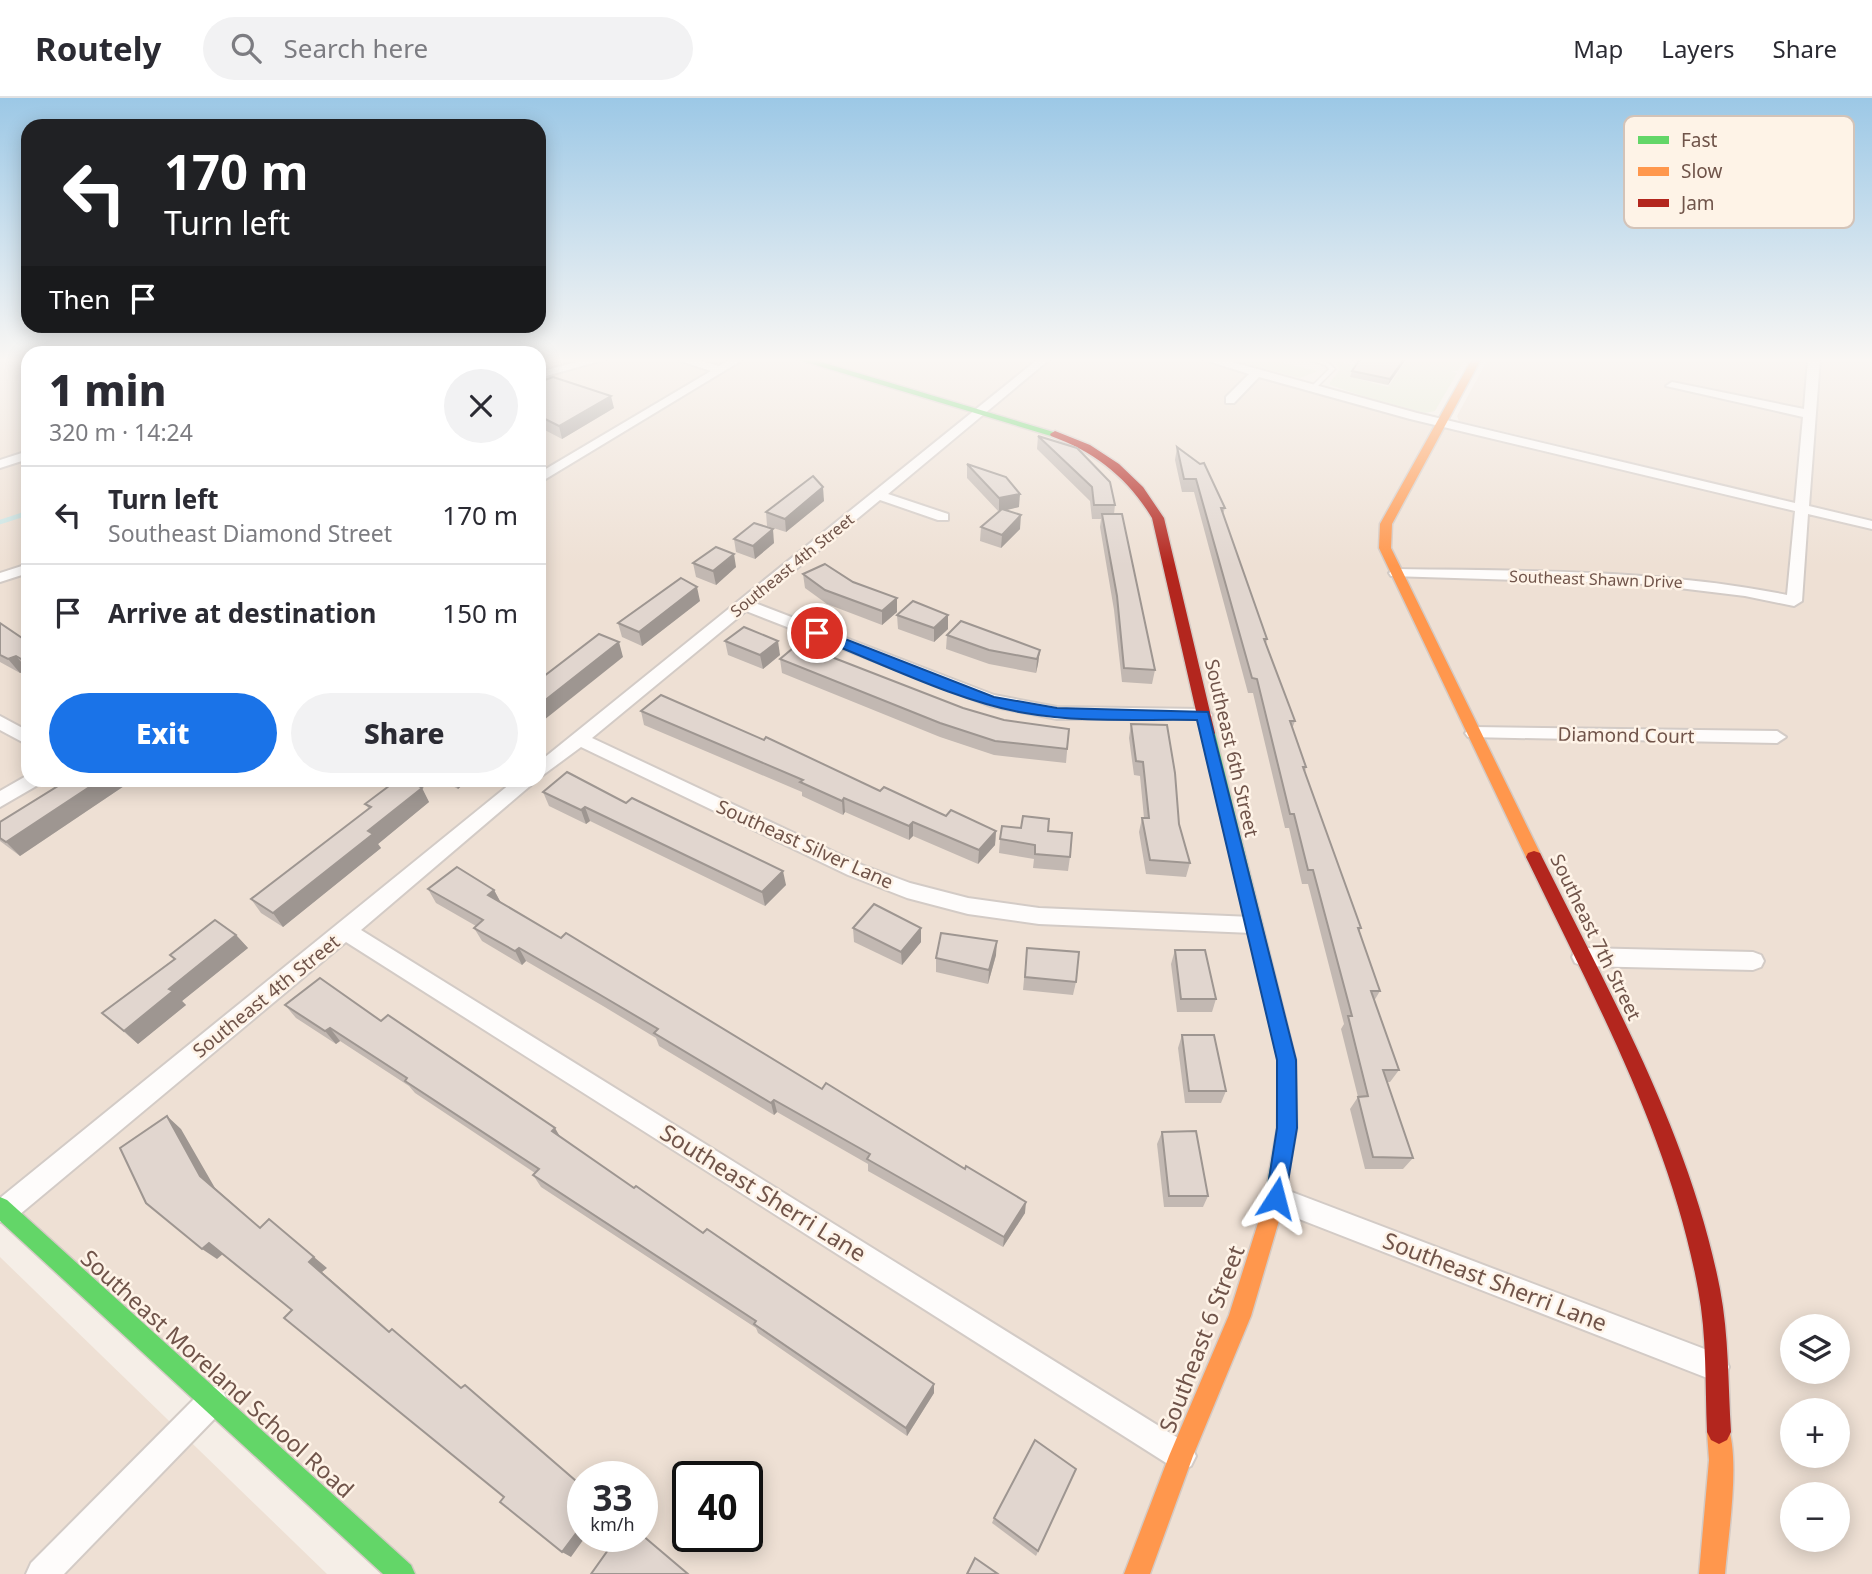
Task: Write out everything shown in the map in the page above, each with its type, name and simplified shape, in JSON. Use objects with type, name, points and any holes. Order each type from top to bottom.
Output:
[{"type":"street","points":[[546,475],[624,428]]},
{"type":"street","name":"Southeast 4th Street","points":[[546,766],[959,428]]},
{"type":"street","name":"Southeast 6th Street","points":[[1035,428],[1077,442],[1122,470],[1144,492],[1158,518],[1252,925],[1287,1060],[1287,1128],[1276,1198]]},
{"type":"street","name":"Southeast 7th Street","points":[[1440,428],[1386,524],[1385,548],[1656,1108],[1689,1208],[1709,1291],[1721,1460],[1712,1574]]},
{"type":"street","points":[[1467,428],[1872,525]]},
{"type":"street","points":[[1800,508],[1807,428]]},
{"type":"street","points":[[0,464],[21,457]]},
{"type":"street","points":[[878,495],[943,517]]},
{"type":"street","name":"Southeast Shawn Drive","points":[[1396,573],[1661,579],[1709,584],[1794,601],[1800,508]]},
{"type":"street","points":[[0,578],[21,570]]},
{"type":"street","points":[[743,604],[990,700],[1057,713],[1203,715]]},
{"type":"street","points":[[0,722],[21,735]]},
{"type":"street","name":"Diamond Court","points":[[1474,733],[1777,737]]},
{"type":"street","name":"Southeast Silver Lane","points":[[579,739],[855,870],[907,890],[968,906],[1039,916],[1252,925]]},
{"type":"street","points":[[0,800],[21,787]]},
{"type":"street","name":"Southeast 4th Street","points":[[2,1209],[520,787]]},
{"type":"street","name":"Southeast Sherri Lane","points":[[346,931],[1181,1455]]},
{"type":"street","points":[[1583,957],[1753,961]]},
{"type":"street","name":"Southeast Sherri Lane","points":[[1276,1198],[1715,1367]]},
{"type":"street","name":"Southeast 6 Street","points":[[1181,1455],[1240,1316],[1276,1198]]},
{"type":"street","name":"Southeast Moreland School Road","points":[[2,1209],[402,1574]]},
{"type":"street","points":[[42,1574],[213,1400]]},
{"type":"street","points":[[1137,1574],[1181,1455]]},
{"type":"shaded area","points":[[0,428],[21,428],[21,787],[546,787],[546,428],[1470,428],[1872,525],[1872,1574],[402,1574],[0,1207]]},
{"type":"shaded area","points":[[1488,428],[1872,428],[1872,520]]},
{"type":"shaded area","points":[[0,1257],[327,1574],[0,1574]]},
{"type":"building","points":[[1038,436],[1077,448],[1110,482],[1115,505],[1094,505],[1092,487]]},
{"type":"building","points":[[1177,447],[1200,464],[1204,463],[1225,508],[1221,508],[1267,639],[1264,639],[1295,721],[1290,721],[1306,767],[1303,767],[1361,928],[1358,928],[1380,991],[1371,991],[1399,1070],[1383,1070],[1413,1158],[1373,1157],[1358,1097],[1368,1096],[1348,1016],[1352,1016],[1313,870],[1308,870],[1294,814],[1290,814],[1257,679],[1252,678],[1196,479],[1184,479]]},
{"type":"building","points":[[967,464],[1006,477],[1020,494],[999,498]]},
{"type":"building","points":[[813,476],[823,487],[785,519],[766,512]]},
{"type":"building","points":[[1002,509],[1021,515],[1002,535],[981,527]]},
{"type":"building","points":[[1102,514],[1122,514],[1155,670],[1124,668],[1117,596]]},
{"type":"building","points":[[754,523],[773,529],[753,546],[734,539]]},
{"type":"building","points":[[716,547],[734,554],[713,571],[693,563]]},
{"type":"building","points":[[825,564],[853,582],[897,598],[882,611],[825,590],[803,574]]},
{"type":"building","points":[[681,578],[697,587],[639,632],[618,623]]},
{"type":"building","points":[[913,601],[948,615],[934,628],[897,615]]},
{"type":"building","points":[[961,621],[1040,650],[1037,659],[989,650],[947,635]]},
{"type":"building","points":[[0,623],[21,637],[21,659],[16,656],[8,659],[0,655]]},
{"type":"building","points":[[744,627],[778,641],[760,655],[725,641]]},
{"type":"building","points":[[599,634],[619,642],[546,699],[546,675]]},
{"type":"building","points":[[798,644],[963,708],[1004,720],[1069,729],[1067,749],[995,741],[940,723],[780,659]]},
{"type":"building","points":[[661,695],[764,740],[766,737],[880,791],[884,787],[946,816],[951,810],[996,831],[979,850],[913,822],[909,826],[844,798],[842,801],[800,782],[803,780],[641,711]]},
{"type":"building","points":[[1131,724],[1167,725],[1175,773],[1179,824],[1190,863],[1150,860],[1142,818],[1149,818],[1143,762],[1136,761]]},
{"type":"building","points":[[567,772],[626,803],[632,798],[783,871],[762,892],[585,807],[581,810],[543,792]]},
{"type":"building","points":[[56,787],[89,787],[6,842],[0,838],[0,822]]},
{"type":"building","points":[[388,787],[422,788],[368,831],[373,834],[273,913],[251,899],[371,807],[365,804]]},
{"type":"building","points":[[1023,816],[1049,819],[1048,831],[1072,833],[1070,857],[1035,854],[1035,845],[1000,839],[1002,826],[1021,828]]},
{"type":"building","points":[[457,867],[494,890],[488,895],[561,938],[566,933],[822,1089],[826,1083],[965,1169],[966,1166],[1026,1202],[1004,1237],[867,1159],[870,1154],[774,1100],[771,1103],[654,1033],[658,1029],[597,993],[519,948],[515,951],[474,928],[483,920],[428,889]]},
{"type":"building","points":[[874,904],[921,928],[901,952],[853,928]]},
{"type":"building","points":[[215,920],[236,935],[169,989],[173,991],[124,1031],[102,1013],[175,959],[170,955]]},
{"type":"building","points":[[941,933],[997,941],[989,970],[936,958]]},
{"type":"building","points":[[1027,948],[1079,952],[1076,982],[1025,977]]},
{"type":"building","points":[[1175,950],[1205,950],[1216,999],[1181,999]]},
{"type":"building","points":[[320,978],[381,1021],[388,1015],[555,1128],[552,1131],[634,1188],[636,1186],[703,1233],[707,1229],[934,1384],[906,1428],[754,1324],[756,1321],[533,1175],[539,1169],[405,1081],[407,1078],[330,1028],[325,1031],[285,1005]]},
{"type":"building","points":[[1182,1035],[1214,1035],[1226,1091],[1189,1091]]},
{"type":"building","points":[[167,1116],[200,1176],[260,1228],[269,1219],[314,1257],[309,1262],[389,1332],[392,1329],[461,1388],[465,1385],[567,1473],[567,1545],[562,1552],[500,1502],[504,1497],[284,1318],[292,1310],[209,1243],[202,1249],[146,1203],[120,1148]]},
{"type":"building","points":[[1196,1131],[1208,1196],[1169,1196],[1162,1132]]},
{"type":"building","points":[[1035,1440],[1076,1469],[1038,1551],[994,1518]]},
{"type":"building","points":[[658,1549],[688,1574],[591,1574],[607,1552],[658,1552]]},
{"type":"building","points":[[975,1558],[998,1574],[967,1574]]},
{"type":"waterway","points":[[0,522],[21,515]]},
{"type":"traffic: fast","points":[[1034,428],[1055,434]]},
{"type":"traffic: fast","points":[[1208,733],[1287,1060],[1287,1128],[1273,1207]]},
{"type":"traffic: fast","points":[[0,1207],[402,1574]]},
{"type":"traffic: slow","points":[[1439,428],[1386,524],[1385,548],[1534,857]]},
{"type":"traffic: slow","points":[[1137,1574],[1181,1456],[1240,1316],[1273,1207]]},
{"type":"traffic: slow","points":[[1712,1574],[1721,1460],[1719,1432]]},
{"type":"traffic: jam","points":[[1055,434],[1087,447],[1115,466],[1139,490],[1158,518],[1208,733]]},
{"type":"traffic: jam","points":[[1534,857],[1636,1068],[1679,1176],[1696,1232],[1712,1306],[1719,1432]]},
{"type":"route","points":[[817,633],[990,700],[1024,708],[1057,713],[1203,715],[1287,1060],[1287,1128],[1276,1198]]}]
